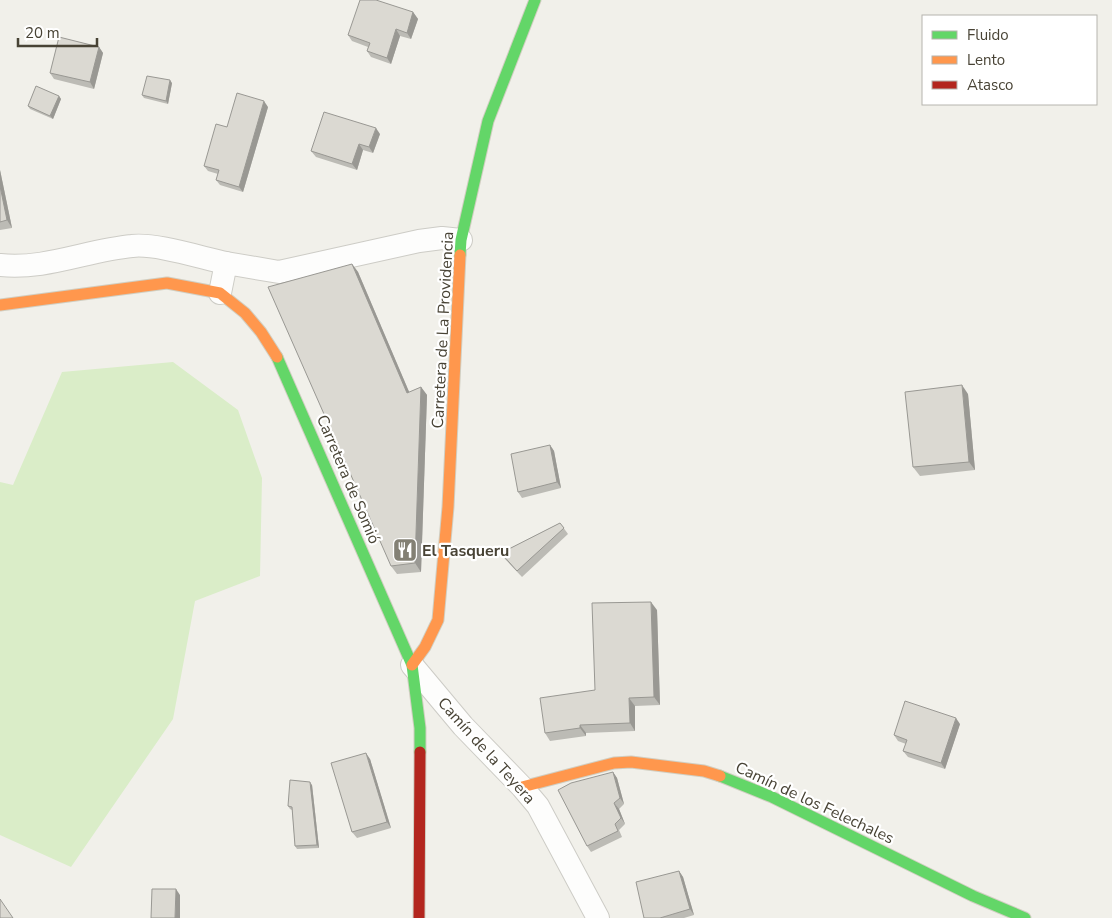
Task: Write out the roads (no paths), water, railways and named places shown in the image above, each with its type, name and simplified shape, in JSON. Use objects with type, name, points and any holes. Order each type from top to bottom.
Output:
[{"type":"street","name":"Carretera de La Providencia","points":[[412,665],[425,647],[438,620],[448,507],[461,240],[488,120],[535,0]]},
{"type":"street","points":[[0,265],[11,266],[46,262],[134,245],[160,248],[226,263],[279,272],[419,241],[442,238],[461,240]]},
{"type":"street","points":[[220,293],[226,263]]},
{"type":"street","name":"Carretera de Somió","points":[[0,306],[167,283],[220,293],[246,313],[261,332],[280,361],[412,665],[420,728],[419,918]]},
{"type":"street","name":"Camín de la Teyera","points":[[412,665],[464,726],[522,786],[538,806],[598,918]]},
{"type":"street","name":"Camín de los Felechales","points":[[522,786],[614,763],[631,762],[704,771],[772,797],[973,896],[1025,918]]},
{"type":"place","name":"El Tasqueru","points":[[405,550]]}]
